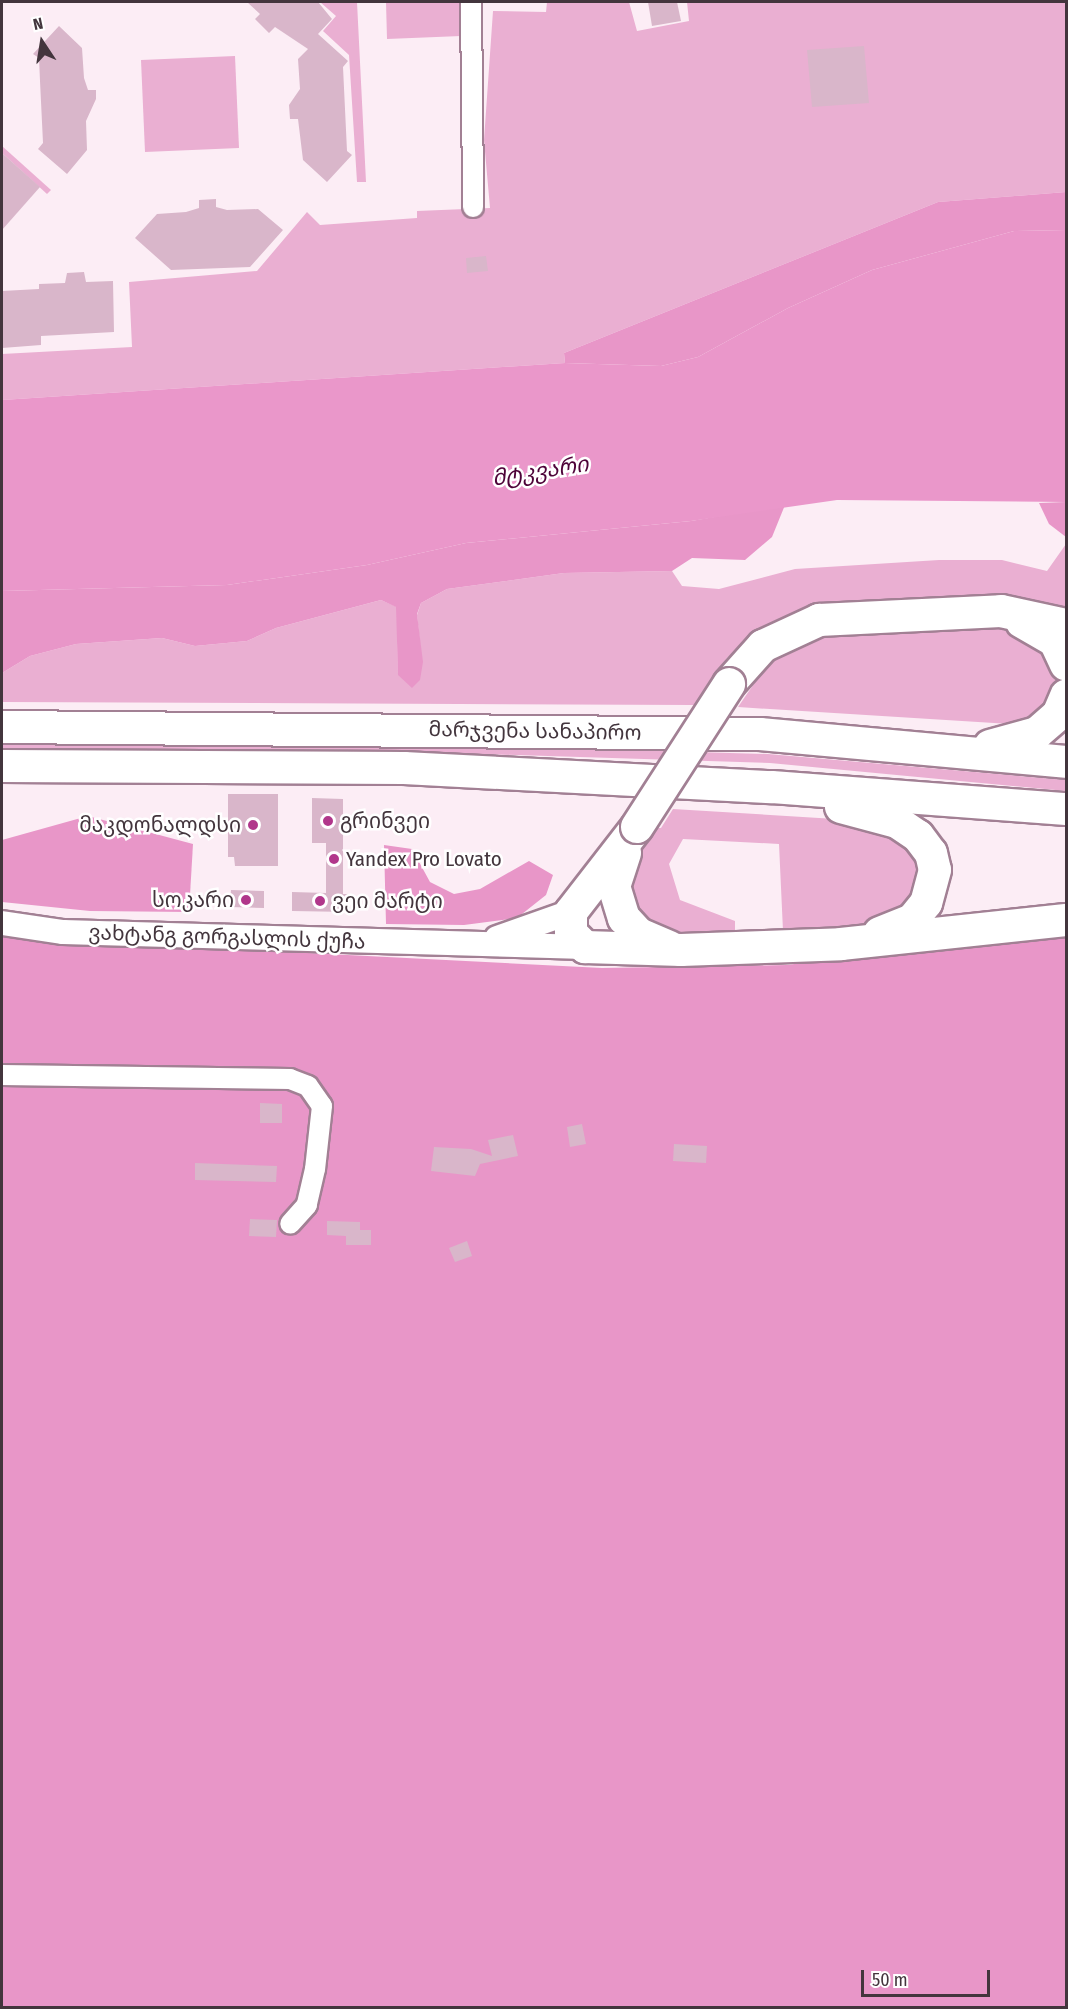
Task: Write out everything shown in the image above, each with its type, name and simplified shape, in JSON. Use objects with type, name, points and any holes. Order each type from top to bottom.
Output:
[{"type":"highway","points":[[968,612],[1039,628],[1055,641],[1066,665]]},
{"type":"highway","points":[[1066,625],[1011,612],[819,620],[763,646],[729,684],[637,827],[577,905],[571,933],[594,948],[681,950],[841,944],[1066,920]]},
{"type":"highway","points":[[944,749],[1009,744],[1037,734],[1058,716],[1066,696]]},
{"type":"highway","name":"მარჯვენა სანაპირო","points":[[2,727],[760,734],[944,749],[1066,762]]},
{"type":"highway","name":"მარჯვენა სანაპირო","points":[[2,766],[404,768],[772,787],[1066,809]]},
{"type":"highway","points":[[772,787],[897,822],[918,836],[931,853],[933,887],[912,920],[841,944]]},
{"type":"highway","points":[[594,948],[618,940],[621,912],[615,876],[637,827]]},
{"type":"highway","points":[[577,905],[602,895],[650,941],[681,950]]},
{"type":"street","points":[[471,2],[473,207]]},
{"type":"street","points":[[453,945],[517,933],[577,905]]},
{"type":"street","name":"ვახტანგ გორგასლის ქუჩა","points":[[2,923],[63,932],[214,934],[453,945]]},
{"type":"street","points":[[453,945],[594,948]]},
{"type":"street","points":[[2,1075],[290,1079],[308,1086],[322,1106],[315,1169],[307,1205],[290,1224]]},
{"type":"shaded area","points":[[320,2],[357,2],[366,182],[357,182],[349,55],[323,31],[336,16]]},
{"type":"shaded area","points":[[386,2],[459,2],[461,36],[387,39]]},
{"type":"shaded area","points":[[547,2],[629,2],[637,31],[689,21],[687,2],[1066,2],[1066,192],[938,202],[564,353],[565,363],[2,400],[2,354],[132,347],[129,282],[257,271],[307,212],[320,225],[417,218],[417,211],[490,208],[484,140],[493,11],[546,12]]},
{"type":"shaded area","points":[[235,56],[239,148],[145,152],[141,60]]},
{"type":"shaded area","points":[[2,146],[51,190],[47,194],[2,153]]},
{"type":"shaded area","points":[[1066,192],[1066,230],[1014,231],[872,270],[788,308],[698,357],[661,366],[565,363],[564,353],[938,202]]},
{"type":"shaded area","points":[[1066,502],[1066,537],[1049,524],[1039,503]]},
{"type":"shaded area","points":[[785,505],[772,537],[745,560],[692,558],[672,571],[564,573],[447,589],[421,603],[417,614],[423,662],[420,680],[412,688],[398,675],[396,607],[381,600],[276,628],[247,641],[195,646],[162,638],[76,644],[30,656],[2,673],[2,591],[227,585],[367,565],[466,543],[691,521]]},
{"type":"shaded area","points":[[1066,544],[1066,615],[822,605],[752,636],[727,658],[694,705],[2,702],[2,673],[30,656],[76,644],[162,638],[195,646],[247,641],[276,628],[381,600],[397,607],[398,675],[422,662],[417,615],[421,603],[447,589],[564,573],[672,571],[682,586],[719,589],[795,569],[939,560],[1002,560],[1047,571]]},
{"type":"shaded area","points":[[975,628],[1017,630],[1042,639],[1060,667],[1062,684],[1055,704],[1023,723],[1010,724],[738,707],[769,662],[807,638]]},
{"type":"shaded area","points":[[2,741],[318,741],[768,754],[1066,780],[1066,791],[770,763],[320,749],[2,749]]},
{"type":"shaded area","points":[[673,809],[868,821],[906,836],[930,885],[886,923],[783,931],[779,844],[683,839],[669,864],[680,900],[735,921],[735,934],[684,933],[657,926],[640,916],[629,897],[628,864],[647,828],[661,828]]},
{"type":"shaded area","points":[[88,816],[193,844],[189,912],[90,911],[2,902],[2,840]]},
{"type":"shaded area","points":[[384,845],[412,849],[430,882],[454,894],[480,889],[529,861],[553,875],[546,895],[517,918],[464,925],[386,924]]},
{"type":"shaded area","points":[[1066,927],[1066,2007],[2,2007],[2,932],[54,940],[602,968],[787,965]]},
{"type":"water","name":"მტკვარი","points":[[1066,230],[1066,502],[837,500],[691,521],[466,543],[367,565],[227,585],[2,591],[2,400],[565,363],[661,366],[698,357],[788,308],[872,270],[1014,231]]},
{"type":"building","points":[[247,2],[318,2],[332,19],[318,34],[348,61],[343,67],[347,151],[352,155],[327,182],[303,160],[298,119],[290,119],[289,105],[300,89],[298,59],[308,49],[275,27],[269,33],[255,19],[260,14]]},
{"type":"building","points":[[648,2],[677,2],[681,21],[652,26]]},
{"type":"building","points":[[59,26],[82,48],[84,78],[88,90],[96,90],[96,99],[86,121],[87,150],[67,174],[38,149],[43,143],[39,58],[33,54]]},
{"type":"building","points":[[864,46],[869,103],[812,107],[807,50]]},
{"type":"building","points":[[2,153],[40,187],[2,230]]},
{"type":"building","points":[[216,199],[216,207],[227,210],[258,209],[283,230],[250,267],[171,270],[135,238],[157,214],[186,212],[199,208],[199,200]]},
{"type":"building","points":[[486,256],[488,271],[467,273],[466,258]]},
{"type":"building","points":[[84,272],[86,282],[113,281],[114,332],[41,336],[41,345],[2,348],[2,291],[39,289],[39,284],[65,283],[67,273]]},
{"type":"building","name":"მაკდონალდსი","points":[[228,794],[278,794],[278,866],[235,866],[234,857],[228,857]]},
{"type":"building","points":[[312,798],[343,799],[343,894],[350,894],[349,912],[292,911],[292,892],[326,893],[326,843],[312,843]]},
{"type":"building","points":[[231,890],[264,891],[264,908],[230,907]]},
{"type":"building","points":[[260,1103],[282,1104],[282,1123],[260,1123]]},
{"type":"building","points":[[582,1124],[586,1144],[570,1147],[567,1127]]},
{"type":"building","points":[[513,1135],[518,1156],[480,1164],[475,1176],[431,1171],[434,1147],[471,1149],[492,1156],[488,1140]]},
{"type":"building","points":[[674,1144],[707,1146],[706,1163],[673,1161]]},
{"type":"building","points":[[195,1163],[277,1166],[276,1182],[195,1180]]},
{"type":"building","points":[[250,1219],[277,1220],[276,1237],[249,1236]]},
{"type":"building","points":[[327,1221],[360,1222],[360,1230],[371,1230],[371,1245],[346,1245],[346,1236],[327,1235]]},
{"type":"building","points":[[467,1241],[472,1256],[455,1262],[449,1248]]},
{"type":"place","name":"გრინვეი","points":[[328,821]]},
{"type":"place","name":"მაკდონალდსი","points":[[253,825]]},
{"type":"place","name":"Yandex Pro Lovato","points":[[334,859]]},
{"type":"place","name":"სოკარი","points":[[246,900]]},
{"type":"place","name":"ვეი მარტი","points":[[320,901]]}]
